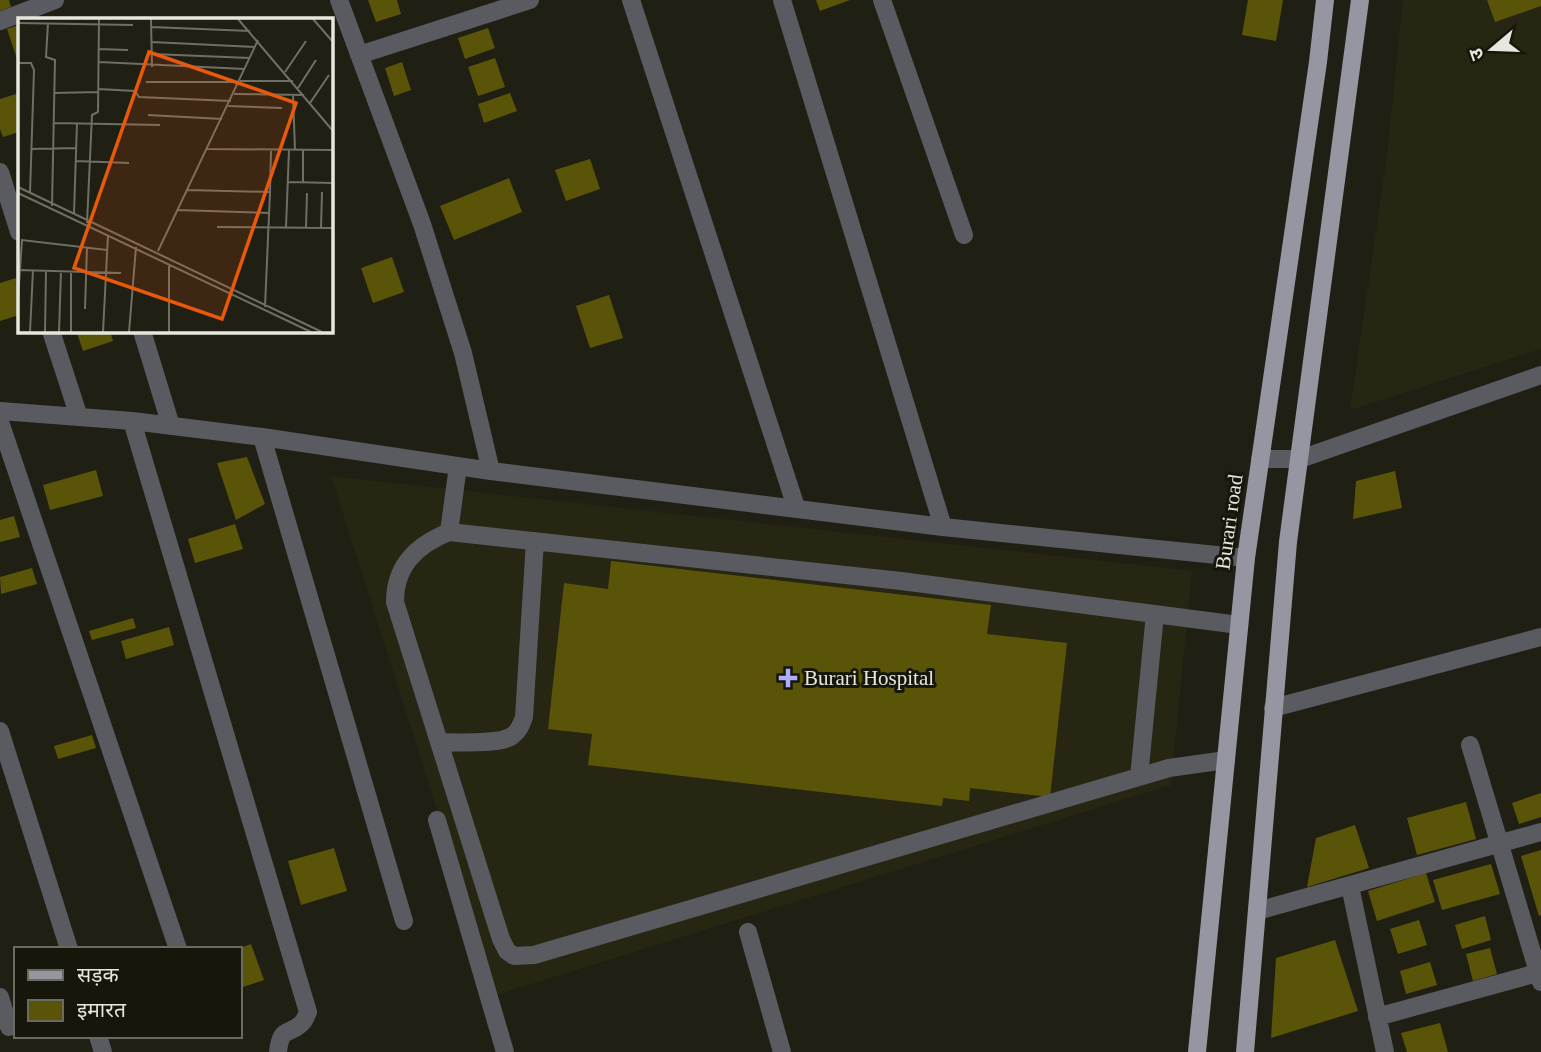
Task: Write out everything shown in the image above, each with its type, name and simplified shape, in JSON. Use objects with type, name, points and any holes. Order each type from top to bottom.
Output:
[{"type":"main road","name":"Burari road","points":[[1197,1052],[1246,558],[1317,76],[1325,0]]},
{"type":"main road","points":[[1245,1052],[1288,542],[1360,0]]},
{"type":"street","points":[[0,21],[55,0]]},
{"type":"street","points":[[339,0],[422,224],[463,353],[491,471]]},
{"type":"street","points":[[359,55],[530,0]]},
{"type":"street","points":[[631,0],[796,507]]},
{"type":"street","points":[[782,0],[943,527]]},
{"type":"street","points":[[882,0],[964,235]]},
{"type":"street","points":[[0,172],[18,229]]},
{"type":"street","points":[[51,332],[79,417]]},
{"type":"street","points":[[142,332],[171,426]]},
{"type":"street","points":[[1260,459],[1300,459],[1541,375]]},
{"type":"street","points":[[0,411],[132,421],[491,471],[943,527],[1246,558]]},
{"type":"street","points":[[132,421],[308,1012],[303,1023],[280,1038],[278,1052]]},
{"type":"street","points":[[0,422],[177,947]]},
{"type":"street","points":[[262,437],[404,921]]},
{"type":"street","points":[[449,532],[458,466]]},
{"type":"street","points":[[1226,760],[1168,768],[524,957],[514,956],[507,951],[501,939],[395,602],[395,587],[399,573],[418,548],[449,532],[901,581],[1239,625]]},
{"type":"street","points":[[439,742],[499,740],[511,737],[520,727],[524,717],[535,541]]},
{"type":"street","points":[[1139,777],[1155,614]]},
{"type":"street","points":[[1273,708],[1541,637]]},
{"type":"street","points":[[0,732],[68,947]]},
{"type":"street","points":[[1377,1017],[1540,976],[1470,745]]},
{"type":"street","points":[[437,820],[505,1052]]},
{"type":"street","points":[[1257,911],[1541,832]]},
{"type":"street","points":[[1350,886],[1385,1052]]},
{"type":"street","points":[[748,932],[782,1052]]},
{"type":"street","points":[[0,997],[8,1028]]},
{"type":"shaded area","points":[[1403,0],[1541,0],[1541,349],[1350,410],[1387,155]]},
{"type":"shaded area","name":"Burari Hospital","points":[[331,476],[1192,571],[1171,785],[496,995]]},
{"type":"building","points":[[0,0],[9,0],[11,7],[0,11]]},
{"type":"building","points":[[368,0],[397,0],[401,14],[376,22]]},
{"type":"building","points":[[816,0],[850,0],[820,11]]},
{"type":"building","points":[[1248,0],[1283,0],[1276,41],[1242,35]]},
{"type":"building","points":[[1487,0],[1541,0],[1541,6],[1495,22]]},
{"type":"building","points":[[18,25],[18,62],[7,29]]},
{"type":"building","points":[[488,28],[495,48],[465,59],[458,38]]},
{"type":"building","points":[[495,58],[505,87],[478,96],[468,67]]},
{"type":"building","points":[[402,62],[411,90],[394,96],[385,68]]},
{"type":"building","points":[[18,93],[18,132],[3,137],[0,129],[0,99]]},
{"type":"building","points":[[510,93],[517,111],[484,123],[478,104]]},
{"type":"building","points":[[590,159],[600,189],[566,201],[555,170]]},
{"type":"building","points":[[509,178],[522,212],[454,240],[440,206]]},
{"type":"building","points":[[392,257],[404,292],[373,303],[361,268]]},
{"type":"building","points":[[16,278],[18,315],[0,321],[0,283]]},
{"type":"building","points":[[609,295],[623,338],[590,348],[576,306]]},
{"type":"building","points":[[110,332],[113,341],[83,351],[77,333]]},
{"type":"building","points":[[247,457],[265,504],[236,520],[217,463]]},
{"type":"building","points":[[96,470],[103,496],[50,510],[43,485]]},
{"type":"building","points":[[1395,471],[1402,508],[1353,519],[1356,481]]},
{"type":"building","points":[[14,516],[20,537],[0,542],[0,520]]},
{"type":"building","points":[[235,524],[243,549],[195,563],[188,539]]},
{"type":"building","points":[[611,561],[991,605],[987,634],[1067,643],[1050,797],[970,788],[969,801],[943,798],[942,806],[588,765],[592,734],[548,729],[564,583],[608,589]]},
{"type":"building","points":[[32,568],[37,584],[1,594],[0,577]]},
{"type":"building","points":[[133,618],[136,628],[92,640],[89,631]]},
{"type":"building","points":[[169,627],[174,645],[126,659],[121,641]]},
{"type":"building","points":[[92,735],[96,748],[58,759],[54,746]]},
{"type":"building","points":[[1541,793],[1541,817],[1519,824],[1512,803]]},
{"type":"building","points":[[1466,802],[1476,839],[1417,855],[1407,818]]},
{"type":"building","points":[[1355,825],[1369,868],[1307,887],[1316,838]]},
{"type":"building","points":[[334,848],[347,891],[301,905],[288,861]]},
{"type":"building","points":[[1541,850],[1541,915],[1539,916],[1521,856]]},
{"type":"building","points":[[1491,864],[1500,894],[1442,910],[1433,880]]},
{"type":"building","points":[[1426,873],[1435,902],[1377,921],[1368,891]]},
{"type":"building","points":[[1485,916],[1491,940],[1462,949],[1455,925]]},
{"type":"building","points":[[1419,920],[1427,945],[1398,954],[1390,929]]},
{"type":"building","points":[[1335,940],[1358,1011],[1271,1038],[1276,958]]},
{"type":"building","points":[[251,944],[264,980],[242,987],[242,947]]},
{"type":"building","points":[[1490,948],[1497,974],[1473,981],[1466,954]]},
{"type":"building","points":[[1430,962],[1437,985],[1406,994],[1400,971]]},
{"type":"building","points":[[1440,1023],[1448,1052],[1407,1052],[1401,1033]]},
{"type":"place","name":"Burari Hospital","points":[[788,678]]}]
